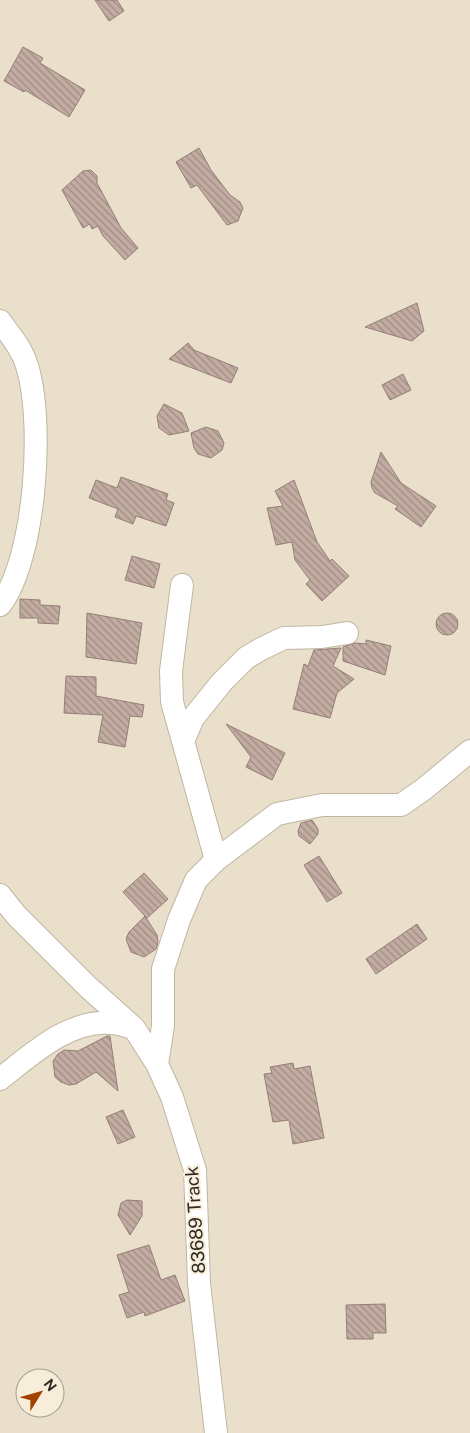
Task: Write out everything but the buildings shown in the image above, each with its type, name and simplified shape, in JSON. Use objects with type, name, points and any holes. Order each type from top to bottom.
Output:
[{"type":"street","points":[[0,321],[18,347],[26,363],[32,384],[36,457],[27,538],[20,566],[7,596],[0,605]]},
{"type":"street","points":[[182,585],[171,670],[172,702],[216,860]]},
{"type":"street","points":[[183,741],[193,718],[222,682],[246,658],[284,638],[322,637],[347,633]]},
{"type":"street","points":[[156,1064],[162,1026],[163,968],[179,920],[196,880],[216,860],[278,814],[322,805],[401,805],[424,789],[470,751]]},
{"type":"street","name":"83689 Track","points":[[0,896],[16,915],[88,987],[134,1028],[156,1064],[172,1097],[195,1170],[199,1283],[216,1433]]},
{"type":"street","points":[[0,1079],[61,1036],[87,1025],[111,1023],[134,1028]]}]
